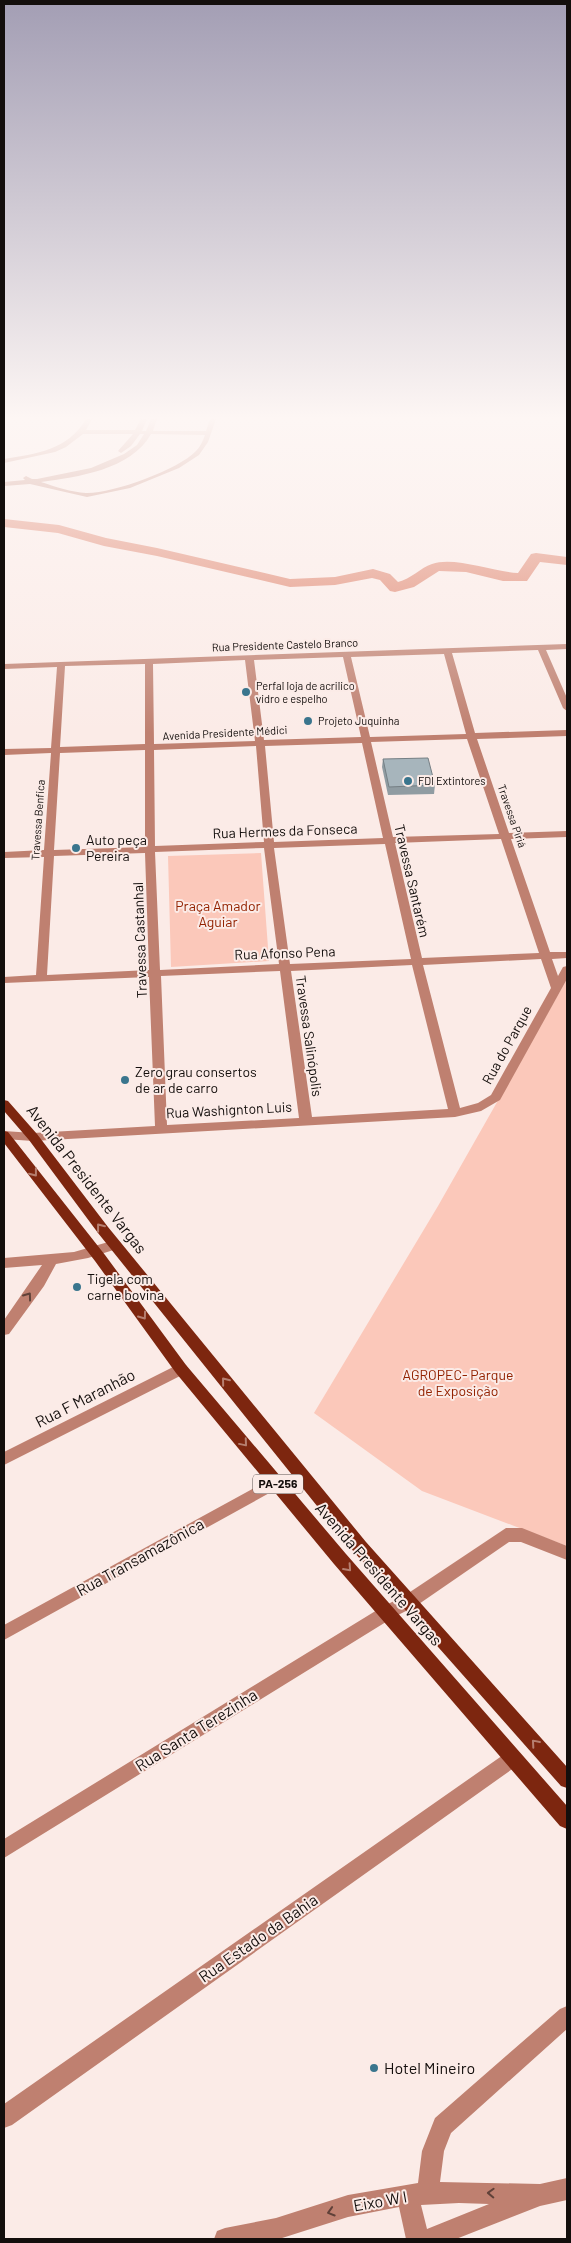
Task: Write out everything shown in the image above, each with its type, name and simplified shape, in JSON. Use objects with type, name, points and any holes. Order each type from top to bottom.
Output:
[{"type":"main road","name":"Avenida Presidente Vargas","points":[[4,1104],[33,1137],[41,1151],[115,1245],[360,1547],[410,1601],[567,1780]]},
{"type":"main road","name":"Avenida Presidente Vargas","points":[[4,1135],[96,1253],[181,1369],[340,1559],[567,1820]]},
{"type":"street","name":"Rua Presidente Castelo Branco","points":[[4,666],[567,647]]},
{"type":"street","points":[[541,648],[567,708]]},
{"type":"street","name":"Travessa Piriá","points":[[447,651],[471,736],[556,988]]},
{"type":"street","name":"Travessa Santarém","points":[[346,654],[417,962],[455,1113]]},
{"type":"street","name":"Travessa Salinópolis","points":[[249,657],[260,742],[269,846],[306,1120]]},
{"type":"street","name":"Travessa Castanhal","points":[[150,660],[150,850],[161,1129]]},
{"type":"street","name":"Travessa Benfica","points":[[40,978],[61,664]]},
{"type":"street","name":"Avenida Presidente Médici","points":[[4,752],[567,733]]},
{"type":"street","name":"Rua Hermes da Fonseca","points":[[4,855],[567,834]]},
{"type":"street","name":"Rua Afonso Pena","points":[[4,980],[567,955]]},
{"type":"street","name":"Rua do Parque","points":[[455,1113],[484,1106],[496,1096],[567,969]]},
{"type":"street","name":"Rua Washignton Luis","points":[[4,1135],[33,1137],[455,1113]]},
{"type":"street","points":[[4,1263],[51,1261],[96,1253],[115,1245]]},
{"type":"street","points":[[4,1330],[39,1282],[51,1261]]},
{"type":"street","name":"Rua F Maranhão","points":[[4,1458],[181,1369]]},
{"type":"street","name":"Rua Transamazônica","points":[[4,1633],[276,1482]]},
{"type":"street","name":"Rua Santa Terezinha","points":[[4,1848],[388,1612],[410,1601],[506,1535],[522,1535],[567,1553]]},
{"type":"street","name":"Rua Estado da Bahia","points":[[4,2118],[512,1759]]},
{"type":"street","points":[[427,2194],[434,2150],[443,2126],[567,2016]]},
{"type":"street","name":"Eixo W l","points":[[429,2239],[540,2195],[567,2189]]},
{"type":"street","name":"Eixo W l","points":[[224,2239],[278,2234],[348,2206],[405,2195],[459,2192],[540,2195]]},
{"type":"street","points":[[405,2195],[416,2225],[417,2239]]},
{"type":"green space","name":"Praça Amador Aguiar","points":[[261,853],[269,961],[171,967],[168,856]]},
{"type":"green space","name":"AGROPEC- Parque de Exposição","points":[[567,979],[567,1546],[422,1491],[314,1413],[438,1206]]},
{"type":"building","name":"FDI Extintores","points":[[428,758],[435,785],[389,787],[383,759]]},
{"type":"waterway","points":[[10,524],[59,529],[104,542],[157,552],[290,583],[335,581],[373,573],[385,577],[395,588],[409,584],[436,567],[466,568],[503,577],[522,578],[536,557],[567,561]]},
{"type":"place","name":"Perfal loja de acrilico vidro e espelho","points":[[246,692]]},
{"type":"place","name":"Projeto Juquinha","points":[[308,721]]},
{"type":"place","name":"FDI Extintores","points":[[408,781]]},
{"type":"place","name":"Auto peça Pereira","points":[[76,848]]},
{"type":"place","name":"Zero grau consertos de ar de carro","points":[[125,1080]]},
{"type":"place","name":"Tigela com carne bovina","points":[[77,1287]]},
{"type":"place","name":"Hotel Mineiro","points":[[374,2068]]}]
